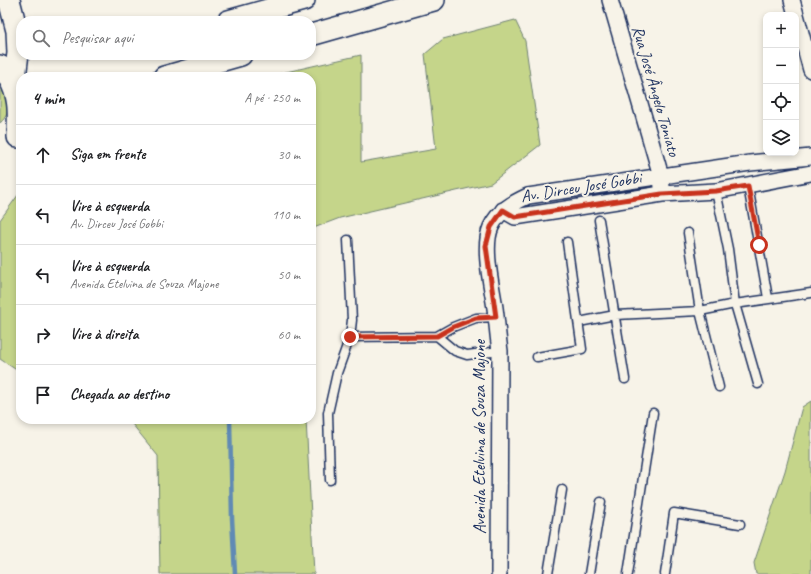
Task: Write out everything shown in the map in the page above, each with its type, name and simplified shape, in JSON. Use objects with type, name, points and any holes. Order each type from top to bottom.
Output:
[{"type":"main road","points":[[10,0],[19,16]]},
{"type":"main road","points":[[10,0],[16,31],[13,54],[14,86]]},
{"type":"main road","points":[[246,16],[304,0]]},
{"type":"main road","points":[[316,34],[434,0]]},
{"type":"main road","points":[[182,72],[224,60]]},
{"type":"main road","points":[[0,66],[4,68],[14,86],[16,93]]},
{"type":"main road","points":[[13,138],[16,115]]},
{"type":"street","name":"Rua José Ângelo Toniato","points":[[610,0],[661,176],[662,194]]},
{"type":"street","points":[[792,0],[811,70]]},
{"type":"street","name":"Av. Dirceu José Gobbi","points":[[811,157],[750,163],[528,196],[514,202],[503,210],[515,217],[662,194],[716,191],[811,173]]},
{"type":"street","name":"Avenida Etelvina de Souza Majone","points":[[499,574],[500,351],[486,246],[491,227],[503,210]]},
{"type":"lane","points":[[748,186],[768,298]]},
{"type":"lane","points":[[716,191],[728,249],[735,304],[758,384]]},
{"type":"lane","points":[[599,220],[625,379]]},
{"type":"lane","points":[[688,233],[700,311],[719,387]]},
{"type":"lane","points":[[330,480],[328,413],[337,373],[350,337],[352,320],[348,240]]},
{"type":"lane","points":[[537,357],[582,349],[567,242]]},
{"type":"lane","points":[[579,322],[615,315],[700,311],[768,298],[811,293]]},
{"type":"lane","points":[[350,337],[437,336],[453,327],[476,318],[496,317]]},
{"type":"lane","points":[[437,336],[455,351],[467,355],[500,351]]},
{"type":"lane","points":[[628,574],[653,413]]},
{"type":"lane","points":[[548,574],[562,490]]},
{"type":"lane","points":[[589,574],[600,502]]},
{"type":"lane","points":[[665,574],[674,513],[740,524]]},
{"type":"green space","points":[[515,20],[525,41],[540,145],[491,183],[340,218],[316,227],[316,72],[286,72],[361,55],[361,162],[436,149],[425,54],[443,39]]},
{"type":"green space","points":[[0,80],[7,97],[8,108],[7,113],[0,123]]},
{"type":"green space","points":[[16,198],[16,370],[0,359],[0,220]]},
{"type":"green space","points":[[811,401],[811,574],[756,574],[754,563],[785,471],[802,407]]},
{"type":"green space","points":[[132,424],[306,424],[314,574],[160,574],[158,456]]},
{"type":"waterway","points":[[230,424],[235,574]]},
{"type":"route","points":[[350,337],[437,336],[453,327],[476,318],[496,317],[486,246],[491,227],[503,210],[515,217],[662,194],[716,191],[748,186],[759,245]]}]
